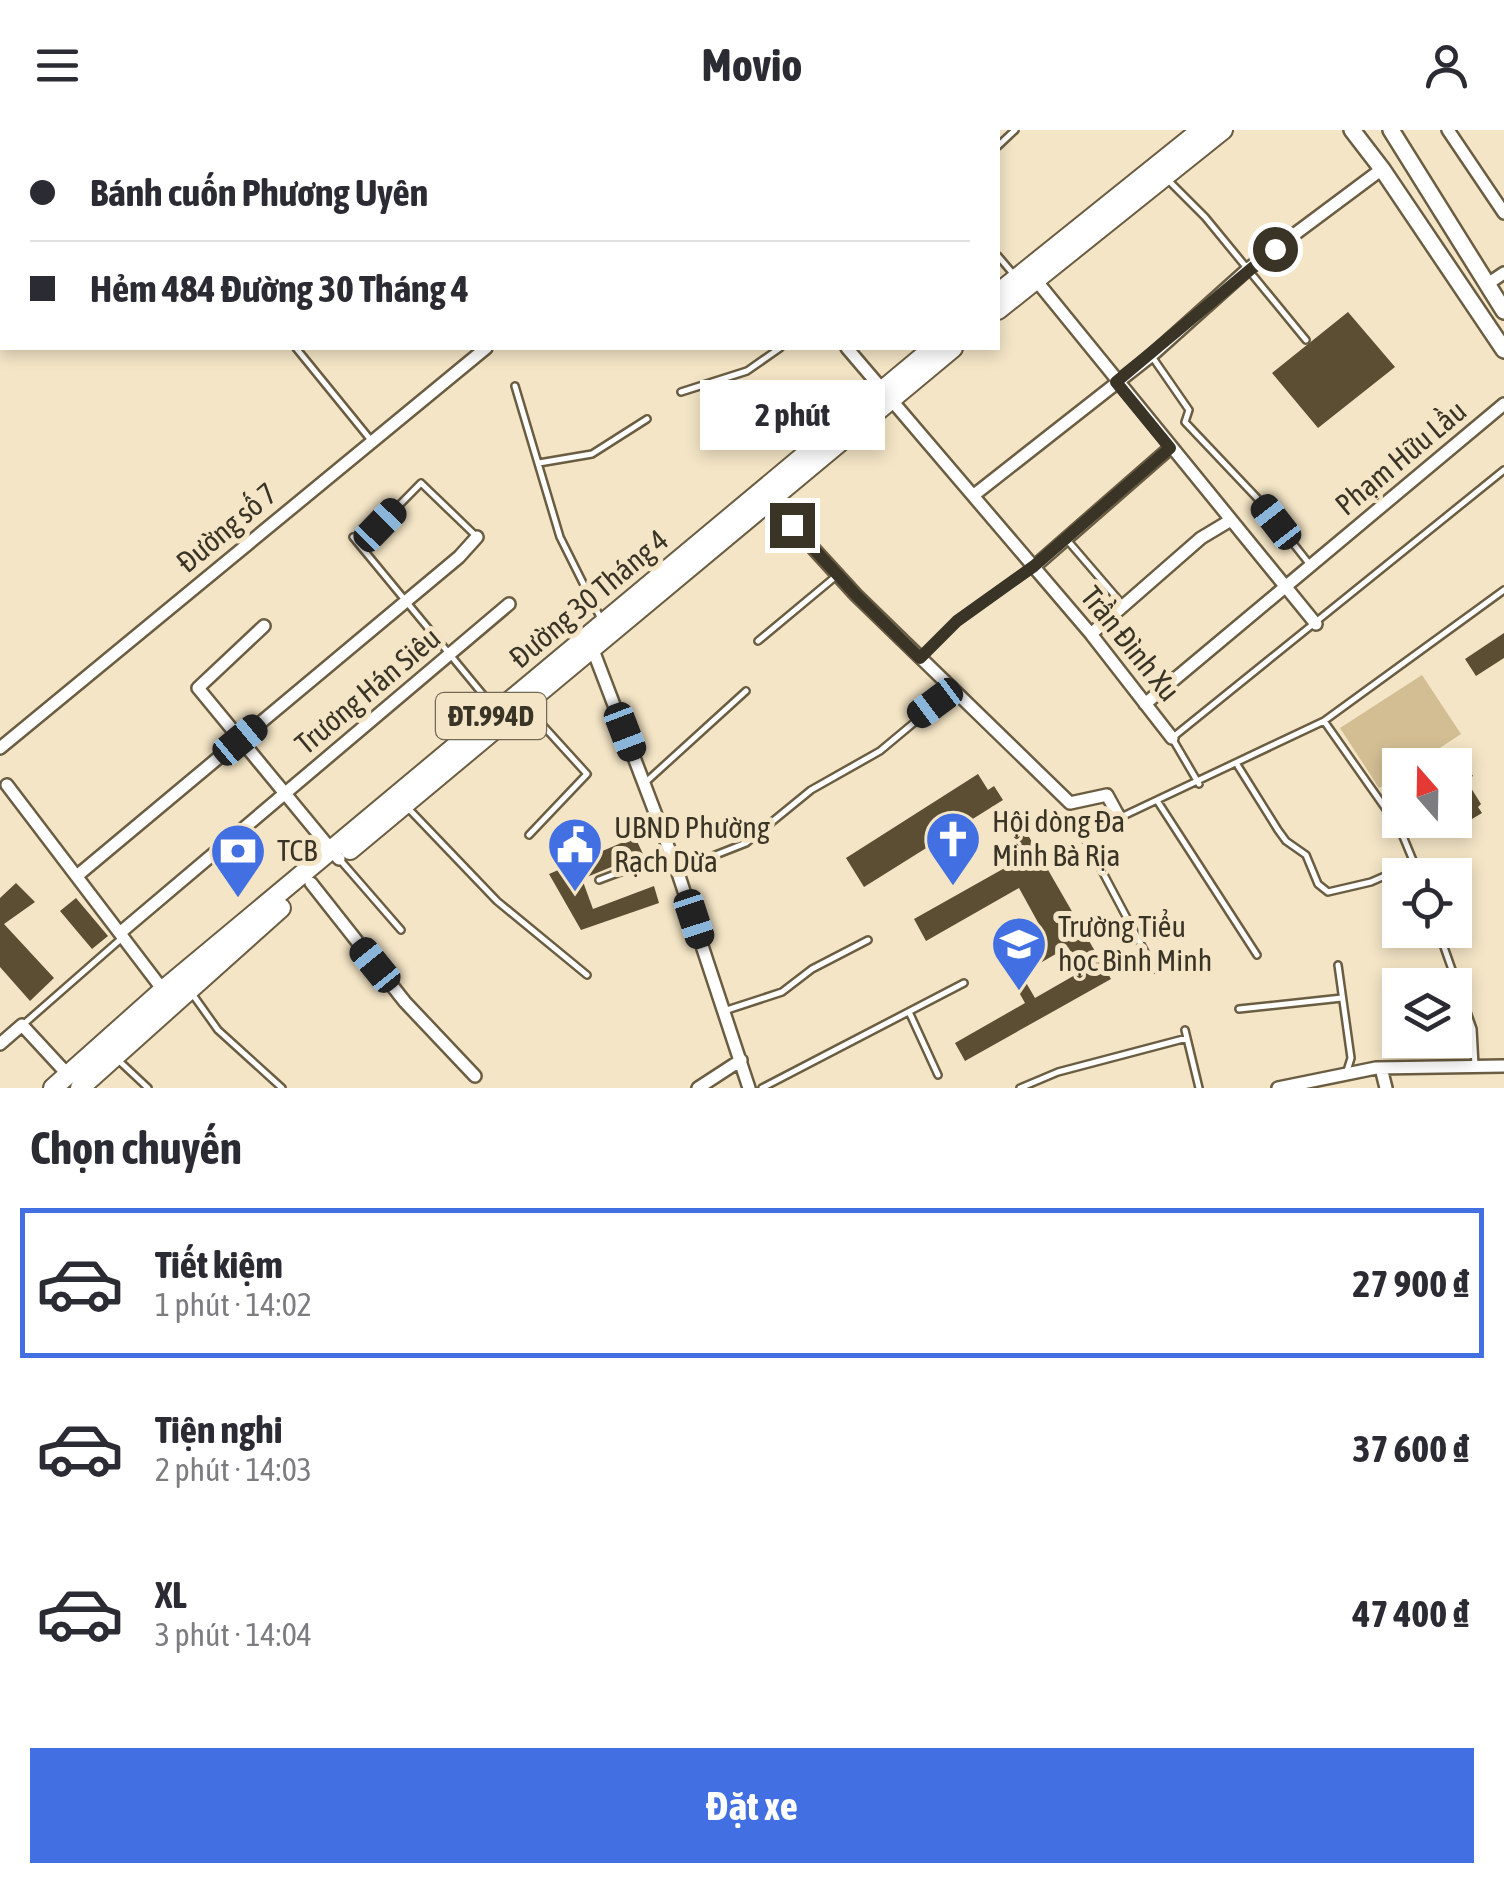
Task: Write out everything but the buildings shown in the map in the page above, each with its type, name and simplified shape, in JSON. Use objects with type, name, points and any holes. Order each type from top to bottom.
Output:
[{"type":"main road","points":[[1000,308],[1026,278],[1201,130]]},
{"type":"main road","points":[[1000,292],[1026,278],[1165,177],[1222,130]]},
{"type":"main road","points":[[1352,130],[1504,350]]},
{"type":"main road","points":[[1391,130],[1504,311]]},
{"type":"main road","points":[[1467,297],[1486,284]]},
{"type":"main road","name":"Đường 30 Tháng 4","points":[[52,1088],[76,1083],[114,1056],[496,712],[770,500],[931,350]]},
{"type":"main road","name":"Đường 30 Tháng 4","points":[[608,628],[888,394],[951,350]]},
{"type":"main road","name":"Đường 30 Tháng 4","points":[[76,1083],[163,990],[405,805],[525,706],[588,644]]},
{"type":"street","points":[[1448,130],[1504,213]]},
{"type":"street","points":[[974,495],[1151,356],[1248,269],[1382,169]]},
{"type":"street","points":[[1486,284],[1504,272]]},
{"type":"street","points":[[1026,278],[1316,624]]},
{"type":"street","name":"Đường số 7","points":[[0,748],[484,350]]},
{"type":"street","name":"Trần Đình Xu","points":[[849,350],[1091,634],[1172,738]]},
{"type":"street","name":"Phạm Hữu Lầu","points":[[1145,704],[1504,404]]},
{"type":"street","points":[[1034,566],[1170,448]]},
{"type":"street","points":[[770,500],[837,575],[1070,802],[1107,795],[1119,816]]},
{"type":"street","points":[[1091,634],[1201,538],[1231,520]]},
{"type":"street","points":[[78,876],[460,557],[477,537]]},
{"type":"street","name":"Trương Hán Siêu","points":[[123,934],[509,604]]},
{"type":"street","points":[[264,626],[198,688],[335,855]]},
{"type":"street","points":[[588,644],[671,853],[749,1088]]},
{"type":"street","points":[[7,785],[163,990]]},
{"type":"street","points":[[311,882],[405,1002],[475,1076]]},
{"type":"street","points":[[0,1044],[22,1024],[76,1083]]},
{"type":"street","points":[[698,1088],[741,1060]]},
{"type":"street","points":[[1278,1088],[1347,1071],[1504,1066]]},
{"type":"street","points":[[1381,1068],[1386,1088]]},
{"type":"lane","points":[[1165,177],[1306,340]]},
{"type":"lane","points":[[1000,258],[1026,278]]},
{"type":"lane","points":[[298,350],[372,441]]},
{"type":"lane","points":[[682,392],[747,371],[777,350]]},
{"type":"lane","points":[[1151,356],[1189,410],[1184,422],[1258,499],[1312,566]]},
{"type":"lane","points":[[515,386],[560,537],[608,628]]},
{"type":"lane","points":[[539,463],[592,454],[647,419]]},
{"type":"lane","points":[[1199,784],[1172,738],[1504,470]]},
{"type":"lane","points":[[360,546],[420,483],[477,537]]},
{"type":"lane","points":[[353,537],[496,712]]},
{"type":"lane","points":[[1066,538],[1123,606]]},
{"type":"lane","points":[[920,658],[957,621],[1034,566]]},
{"type":"lane","points":[[758,641],[837,575]]},
{"type":"lane","points":[[1154,969],[1083,835],[1238,766],[1324,721],[1504,590]]},
{"type":"lane","points":[[677,870],[746,843],[810,790],[880,751],[953,690]]},
{"type":"lane","points":[[644,782],[746,691]]},
{"type":"lane","points":[[525,706],[587,774],[530,835]]},
{"type":"lane","points":[[1324,721],[1400,830],[1412,858]]},
{"type":"lane","points":[[1238,766],[1278,830],[1286,841],[1306,854],[1318,884],[1328,892],[1382,877]]},
{"type":"lane","points":[[1158,802],[1257,955]]},
{"type":"lane","points":[[405,805],[497,901],[587,975]]},
{"type":"lane","points":[[600,880],[671,853]]},
{"type":"lane","points":[[335,855],[400,930]]},
{"type":"lane","points":[[22,1024],[123,934]]},
{"type":"lane","points":[[724,1010],[782,992],[812,969],[868,940]]},
{"type":"lane","points":[[1444,948],[1473,1029],[1476,1067]]},
{"type":"lane","points":[[1338,965],[1351,1058],[1347,1071]]},
{"type":"lane","points":[[762,1088],[964,983]]},
{"type":"lane","points":[[188,989],[218,1030],[282,1088]]},
{"type":"lane","points":[[1240,1009],[1342,998]]},
{"type":"lane","points":[[909,1013],[938,1075]]},
{"type":"lane","points":[[1020,1088],[1058,1072],[1186,1034],[1199,1088]]},
{"type":"lane","points":[[114,1056],[148,1088]]},
{"type":"shaded area","points":[[1422,675],[1461,734],[1440,748],[1382,748],[1379,788],[1340,728]]},
{"type":"place","name":"Hội dòng Đa Minh Bà Rịa","points":[[953,888]]},
{"type":"place","name":"UBND Phường Rạch Dừa","points":[[575,894]]},
{"type":"place","name":"TCB","points":[[238,900]]},
{"type":"place","name":"Trường Tiểu học Bình Minh","points":[[1019,993]]},
{"type":"route","points":[[792,525],[920,658],[957,621],[1034,566],[1170,448],[1116,382],[1275,249]]}]
